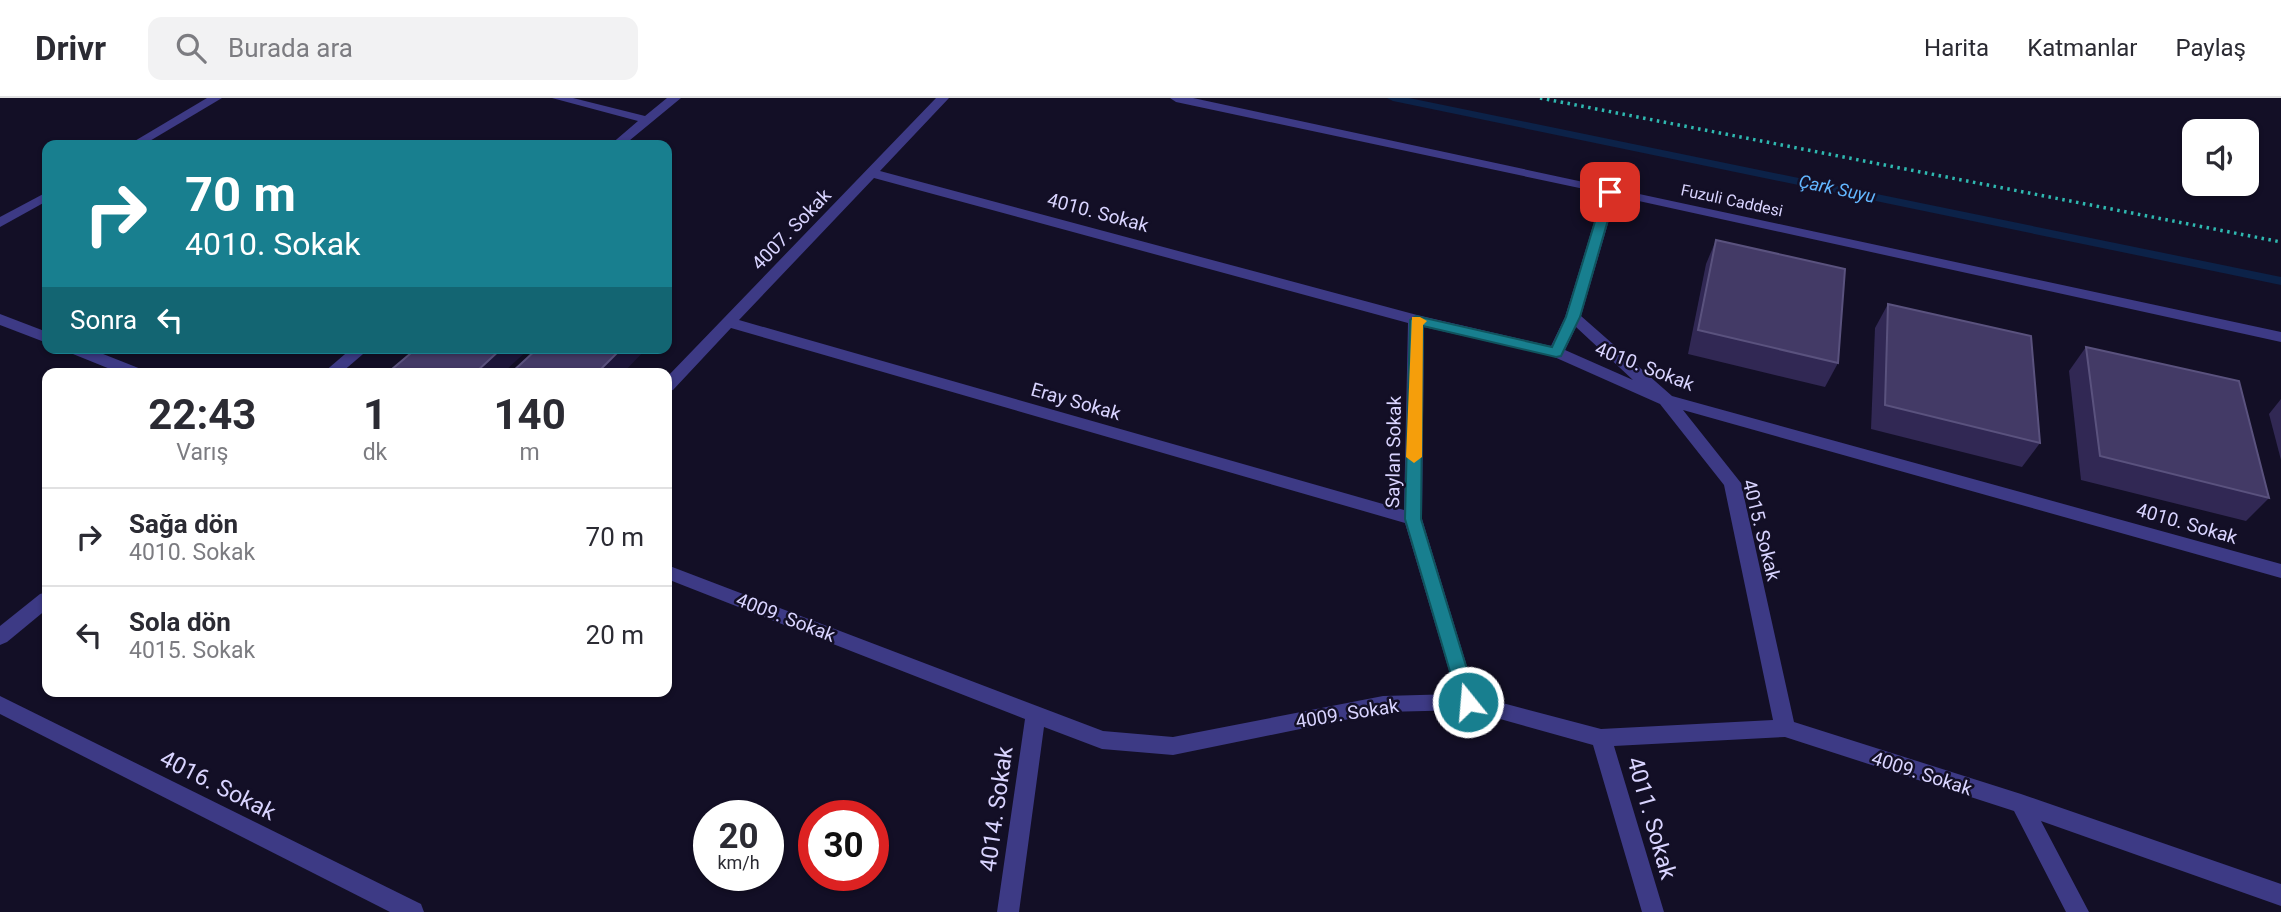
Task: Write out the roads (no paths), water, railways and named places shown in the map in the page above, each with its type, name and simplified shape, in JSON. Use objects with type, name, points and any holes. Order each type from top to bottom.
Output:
[{"type":"street","points":[[143,140],[216,98]]},
{"type":"street","points":[[558,98],[647,120]]},
{"type":"street","points":[[622,140],[675,98]]},
{"type":"street","name":"4007. Sokak","points":[[672,381],[943,98]]},
{"type":"street","name":"Fuzuli Caddesi","points":[[1176,98],[2281,337]]},
{"type":"street","name":"4010. Sokak","points":[[871,173],[1416,320],[1556,352],[1666,400],[2281,571]]},
{"type":"street","points":[[1556,352],[1573,317],[1610,192]]},
{"type":"street","points":[[0,223],[42,199]]},
{"type":"street","name":"4015. Sokak","points":[[1573,317],[1666,400],[1732,483],[1785,728]]},
{"type":"street","points":[[0,319],[42,336]]},
{"type":"street","name":"Saylan Sokak","points":[[1416,320],[1413,519],[1468,702]]},
{"type":"street","name":"Eray Sokak","points":[[728,322],[1413,519]]},
{"type":"street","points":[[88,354],[123,368]]},
{"type":"street","points":[[337,368],[355,354]]},
{"type":"street","name":"4009. Sokak","points":[[672,574],[1102,740],[1173,746],[1383,704],[1468,702],[1601,738],[1785,728],[2021,804],[2281,895]]},
{"type":"street","points":[[0,637],[42,603]]},
{"type":"street","name":"4016. Sokak","points":[[0,704],[413,912]]},
{"type":"street","name":"4014. Sokak","points":[[1008,912],[1036,713]]},
{"type":"street","name":"4011. Sokak","points":[[1601,738],[1653,912]]},
{"type":"street","points":[[2021,804],[2078,912]]},
{"type":"waterway","name":"Çark Suyu","points":[[1393,98],[2281,281]]}]
